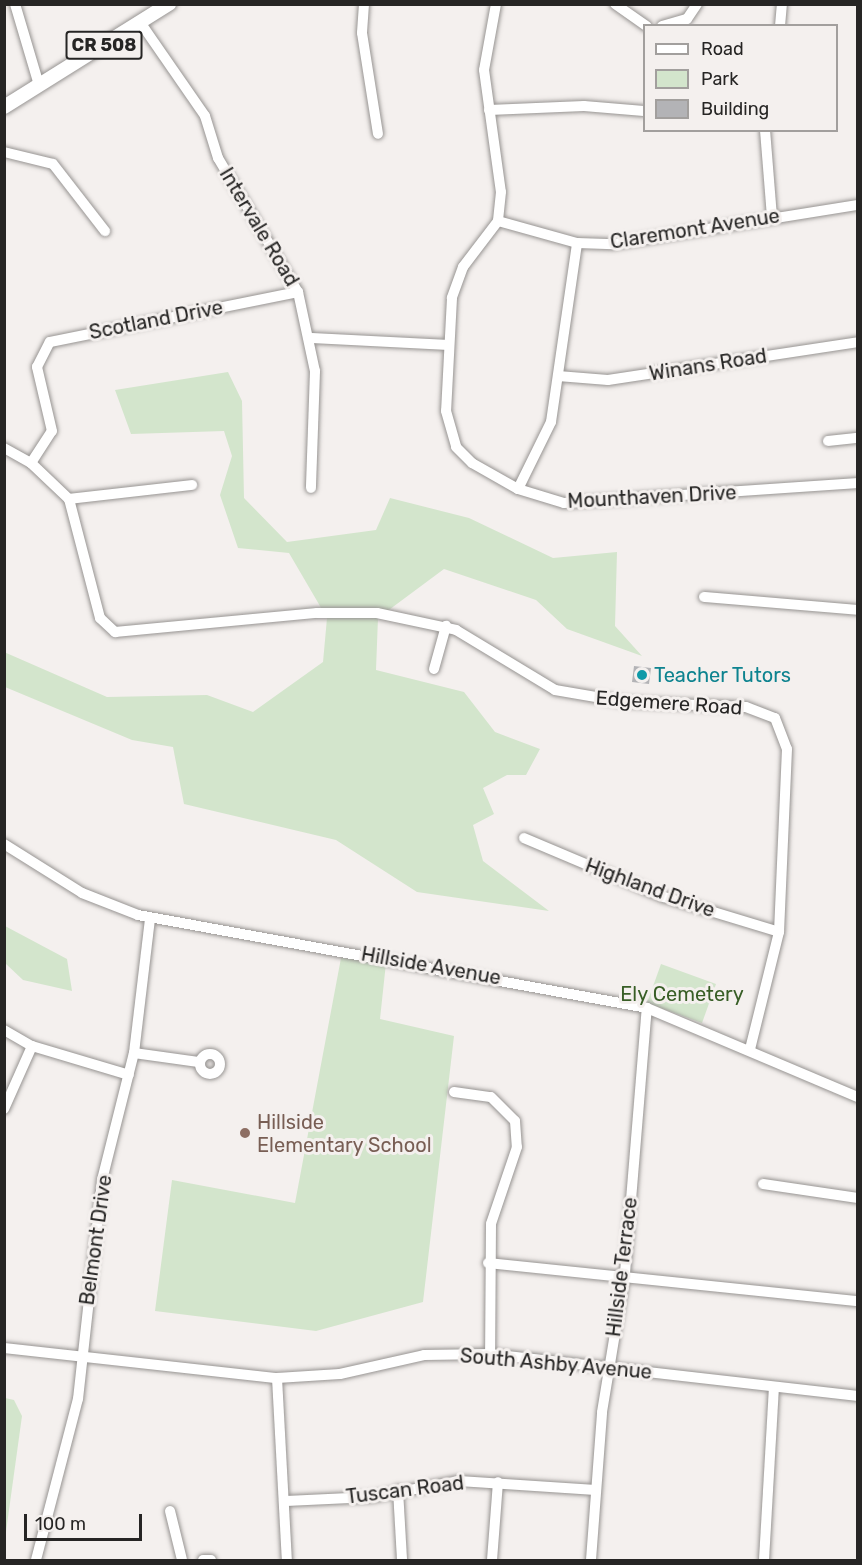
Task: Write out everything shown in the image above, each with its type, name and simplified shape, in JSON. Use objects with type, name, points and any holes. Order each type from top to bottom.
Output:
[{"type":"main road","name":"CR 508","points":[[4,107],[169,4]]},
{"type":"street","points":[[15,4],[39,85]]},
{"type":"street","points":[[364,4],[362,33],[378,134]]},
{"type":"street","name":"Mounthaven Drive","points":[[496,4],[484,70],[501,192],[498,221],[455,284],[449,345],[450,436],[472,464],[518,489],[550,501],[586,504],[858,483]]},
{"type":"street","points":[[615,4],[644,24]]},
{"type":"street","points":[[669,24],[687,19],[697,4]]},
{"type":"street","points":[[780,24],[782,4]]},
{"type":"street","name":"Intervale Road","points":[[140,22],[205,116],[218,158],[298,292],[312,338],[311,488]]},
{"type":"street","points":[[489,110],[584,106],[643,111]]},
{"type":"street","points":[[765,132],[772,217]]},
{"type":"street","points":[[4,152],[53,164],[105,231]]},
{"type":"street","name":"Claremont Avenue","points":[[498,221],[577,243],[635,242],[772,217],[858,205]]},
{"type":"street","points":[[518,489],[546,434],[558,376],[577,243]]},
{"type":"street","name":"Scotland Drive","points":[[31,463],[52,431],[38,375],[41,352],[55,339],[298,292]]},
{"type":"street","points":[[312,338],[449,345]]},
{"type":"street","name":"Winans Road","points":[[558,376],[608,380],[858,342]]},
{"type":"street","points":[[828,441],[858,438]]},
{"type":"street","points":[[4,448],[31,463],[69,499],[192,485]]},
{"type":"street","name":"Edgemere Road","points":[[69,499],[100,618],[115,632],[316,613],[377,613],[446,626],[555,690],[625,702],[746,707],[775,718],[787,749],[778,932],[750,1049]]},
{"type":"street","points":[[704,597],[858,610]]},
{"type":"street","points":[[434,669],[446,626]]},
{"type":"street","name":"Highland Drive","points":[[524,838],[664,897],[778,932]]},
{"type":"street","name":"Hillside Avenue","points":[[4,844],[82,893],[150,918],[647,1008],[750,1049],[858,1097]]},
{"type":"street","name":"Belmont Drive","points":[[36,1560],[75,1415],[102,1180],[134,1053],[150,918]]},
{"type":"street","name":"Hillside Terrace","points":[[591,1560],[609,1368],[625,1273],[647,1008]]},
{"type":"street","points":[[4,1030],[32,1046],[129,1075]]},
{"type":"street","points":[[4,1109],[32,1046]]},
{"type":"street","points":[[134,1053],[198,1062]]},
{"type":"street","points":[[454,1092],[491,1097],[515,1121],[517,1147],[495,1205],[488,1263],[490,1354]]},
{"type":"street","points":[[763,1184],[858,1198]]},
{"type":"street","points":[[488,1263],[625,1273],[858,1301]]},
{"type":"street","name":"South Ashby Avenue","points":[[4,1348],[80,1360],[277,1378],[340,1374],[424,1355],[490,1354],[858,1396]]},
{"type":"street","points":[[277,1378],[274,1407],[286,1502],[287,1560]]},
{"type":"street","points":[[764,1560],[774,1387]]},
{"type":"street","points":[[492,1560],[498,1482]]},
{"type":"street","name":"Tuscan Road","points":[[286,1502],[498,1482],[596,1490]]},
{"type":"street","points":[[398,1490],[402,1560]]},
{"type":"street","points":[[170,1511],[182,1560]]},
{"type":"street","points":[[203,1560],[211,1560]]},
{"type":"green space","points":[[228,372],[242,401],[244,498],[287,542],[376,530],[390,498],[469,518],[553,558],[617,552],[615,626],[642,656],[567,629],[536,600],[444,569],[378,618],[376,670],[464,692],[495,732],[540,749],[526,775],[507,775],[483,788],[494,814],[473,825],[483,861],[549,911],[417,892],[336,840],[184,804],[173,747],[132,740],[5,687],[4,652],[107,697],[207,695],[253,712],[323,662],[327,618],[289,553],[238,548],[220,495],[232,456],[224,431],[131,434],[115,390]]},
{"type":"green space","points":[[5,926],[67,959],[72,991],[23,980],[5,963]]},
{"type":"green space","points":[[341,958],[386,963],[380,1019],[454,1036],[423,1302],[316,1331],[155,1311],[172,1180],[295,1203]]},
{"type":"green space","name":"Ely Cemetery","points":[[661,964],[716,984],[702,1023],[647,1003]]},
{"type":"green space","points":[[5,1398],[14,1400],[22,1416],[5,1539]]},
{"type":"building","name":"Teacher Tutors","points":[[634,666],[651,668],[649,684],[632,682]]},
{"type":"place","name":"Teacher Tutors","points":[[642,675]]},
{"type":"place","name":"Hillside Elementary School","points":[[245,1133]]}]
